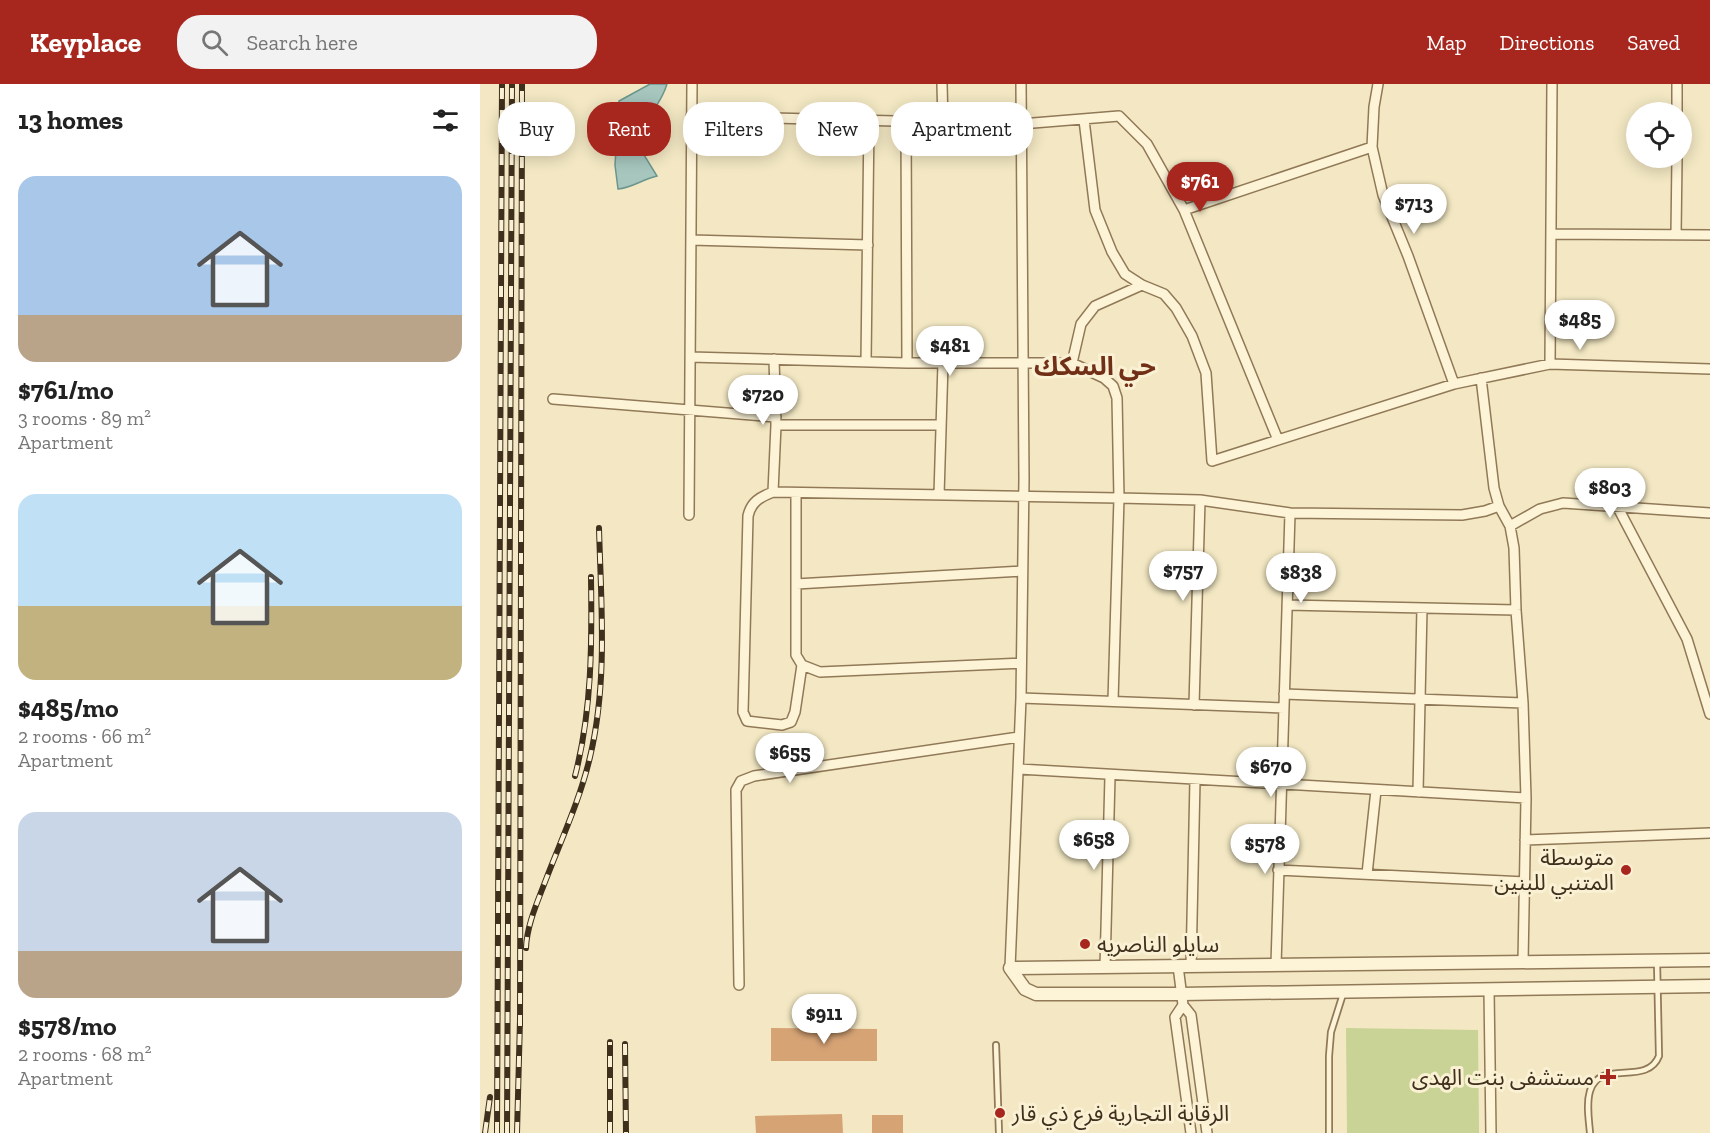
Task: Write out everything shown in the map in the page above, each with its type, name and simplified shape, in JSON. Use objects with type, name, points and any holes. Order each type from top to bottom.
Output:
[{"type":"street","points":[[692,84],[692,102]]},
{"type":"street","points":[[942,84],[942,102]]},
{"type":"street","points":[[1021,84],[1021,102]]},
{"type":"street","points":[[1378,84],[1374,107],[1372,147],[1383,195],[1408,256],[1454,384]]},
{"type":"street","points":[[1550,364],[1552,84]]},
{"type":"street","points":[[1677,84],[1677,102]]},
{"type":"street","points":[[1033,123],[1119,116],[1147,144],[1184,210],[1278,440]]},
{"type":"street","points":[[1084,120],[1095,210],[1112,252],[1125,274],[1142,285],[1164,294],[1176,308],[1192,336],[1206,373],[1212,461],[1454,384],[1550,364],[1710,369]]},
{"type":"street","points":[[1184,210],[1372,147]]},
{"type":"street","points":[[689,514],[692,156]]},
{"type":"street","points":[[866,362],[869,156]]},
{"type":"street","points":[[906,156],[907,363]]},
{"type":"street","points":[[1021,156],[1024,496],[1021,698],[1010,968],[1016,979],[1025,989],[1036,994],[1182,999],[1343,992],[1710,986]]},
{"type":"street","points":[[1676,235],[1677,168]]},
{"type":"street","points":[[1552,234],[1710,235]]},
{"type":"street","points":[[691,240],[868,244]]},
{"type":"street","points":[[1072,363],[1081,324],[1095,306],[1142,285]]},
{"type":"street","points":[[690,357],[907,363],[1072,363],[1104,378],[1113,386],[1117,398],[1119,498],[1113,701]]},
{"type":"street","points":[[773,492],[776,421],[774,359]]},
{"type":"street","points":[[939,495],[943,363]]},
{"type":"street","points":[[1481,378],[1494,488],[1499,506],[1510,526],[1514,548],[1526,798],[1523,962]]},
{"type":"street","points":[[554,399],[689,409],[776,421],[941,425]]},
{"type":"street","points":[[802,665],[795,712],[791,722],[782,725],[747,721],[743,712],[748,516],[750,507],[761,497],[773,492],[1200,500],[1290,513],[1462,515],[1485,512],[1499,506]]},
{"type":"street","points":[[796,493],[796,655],[802,665],[820,672],[1021,663]]},
{"type":"street","points":[[1194,705],[1200,500]]},
{"type":"street","points":[[1510,526],[1529,514],[1550,505],[1563,503],[1710,513]]},
{"type":"street","points":[[1617,506],[1687,639],[1710,714]]},
{"type":"street","points":[[1276,965],[1290,513]]},
{"type":"street","points":[[796,584],[1022,571]]},
{"type":"street","points":[[1287,605],[1516,610]]},
{"type":"street","points":[[1418,792],[1422,608]]},
{"type":"street","points":[[1284,694],[1523,703]]},
{"type":"street","points":[[1021,698],[1284,708]]},
{"type":"street","points":[[739,985],[736,790],[741,781],[754,776],[1019,737]]},
{"type":"street","points":[[1018,769],[1526,798]]},
{"type":"street","points":[[1105,967],[1110,776]]},
{"type":"street","points":[[1191,1133],[1175,1017],[1182,999],[1185,966],[1195,780]]},
{"type":"street","points":[[1367,874],[1376,790]]},
{"type":"street","points":[[1525,840],[1710,833]]},
{"type":"street","points":[[1278,870],[1525,882]]},
{"type":"street","points":[[1010,968],[1710,960]]},
{"type":"street","points":[[1489,990],[1491,1133]]},
{"type":"street","points":[[1182,999],[1191,1015],[1208,1133]]},
{"type":"lane","points":[[1590,1133],[1589,1094],[1595,1082],[1607,1074],[1644,1072],[1656,1063],[1659,1056],[1657,961]]},
{"type":"lane","points":[[1329,1133],[1331,1032],[1343,992]]},
{"type":"lane","points":[[996,1045],[999,1133]]},
{"type":"green space","points":[[1346,1028],[1478,1030],[1479,1133],[1347,1133]]},
{"type":"water","points":[[650,84],[667,84],[658,102],[619,101]]},
{"type":"water","points":[[616,156],[645,156],[657,176],[618,189]]},
{"type":"building","points":[[771,1028],[877,1029],[877,1061],[771,1061]]},
{"type":"building","points":[[842,1114],[843,1133],[756,1133],[755,1116]]},
{"type":"building","points":[[872,1115],[903,1115],[903,1133],[872,1133]]},
{"type":"railway","points":[[497,1133],[502,84]]},
{"type":"railway","points":[[507,1133],[512,84]]},
{"type":"railway","points":[[520,1026],[522,84]]},
{"type":"railway","points":[[526,948],[533,914],[581,789],[596,729],[602,642],[599,528]]},
{"type":"railway","points":[[575,776],[588,702],[591,577]]},
{"type":"railway","points":[[517,1133],[520,1020]]},
{"type":"railway","points":[[610,1042],[610,1133]]},
{"type":"railway","points":[[625,1044],[626,1133]]},
{"type":"railway","points":[[485,1133],[490,1097]]},
{"type":"place","name":"متوسطة المتنبي للبنين","points":[[1626,870]]},
{"type":"place","name":"سايلو الناصريه","points":[[1085,944]]},
{"type":"place","name":"مستشفى بنت الهدى","points":[[1608,1077]]},
{"type":"place","name":"الرقابة التجارية فرع ذي قار","points":[[1000,1113]]},
{"type":"district","name":"حي السكك","points":[[1095,366]]}]
